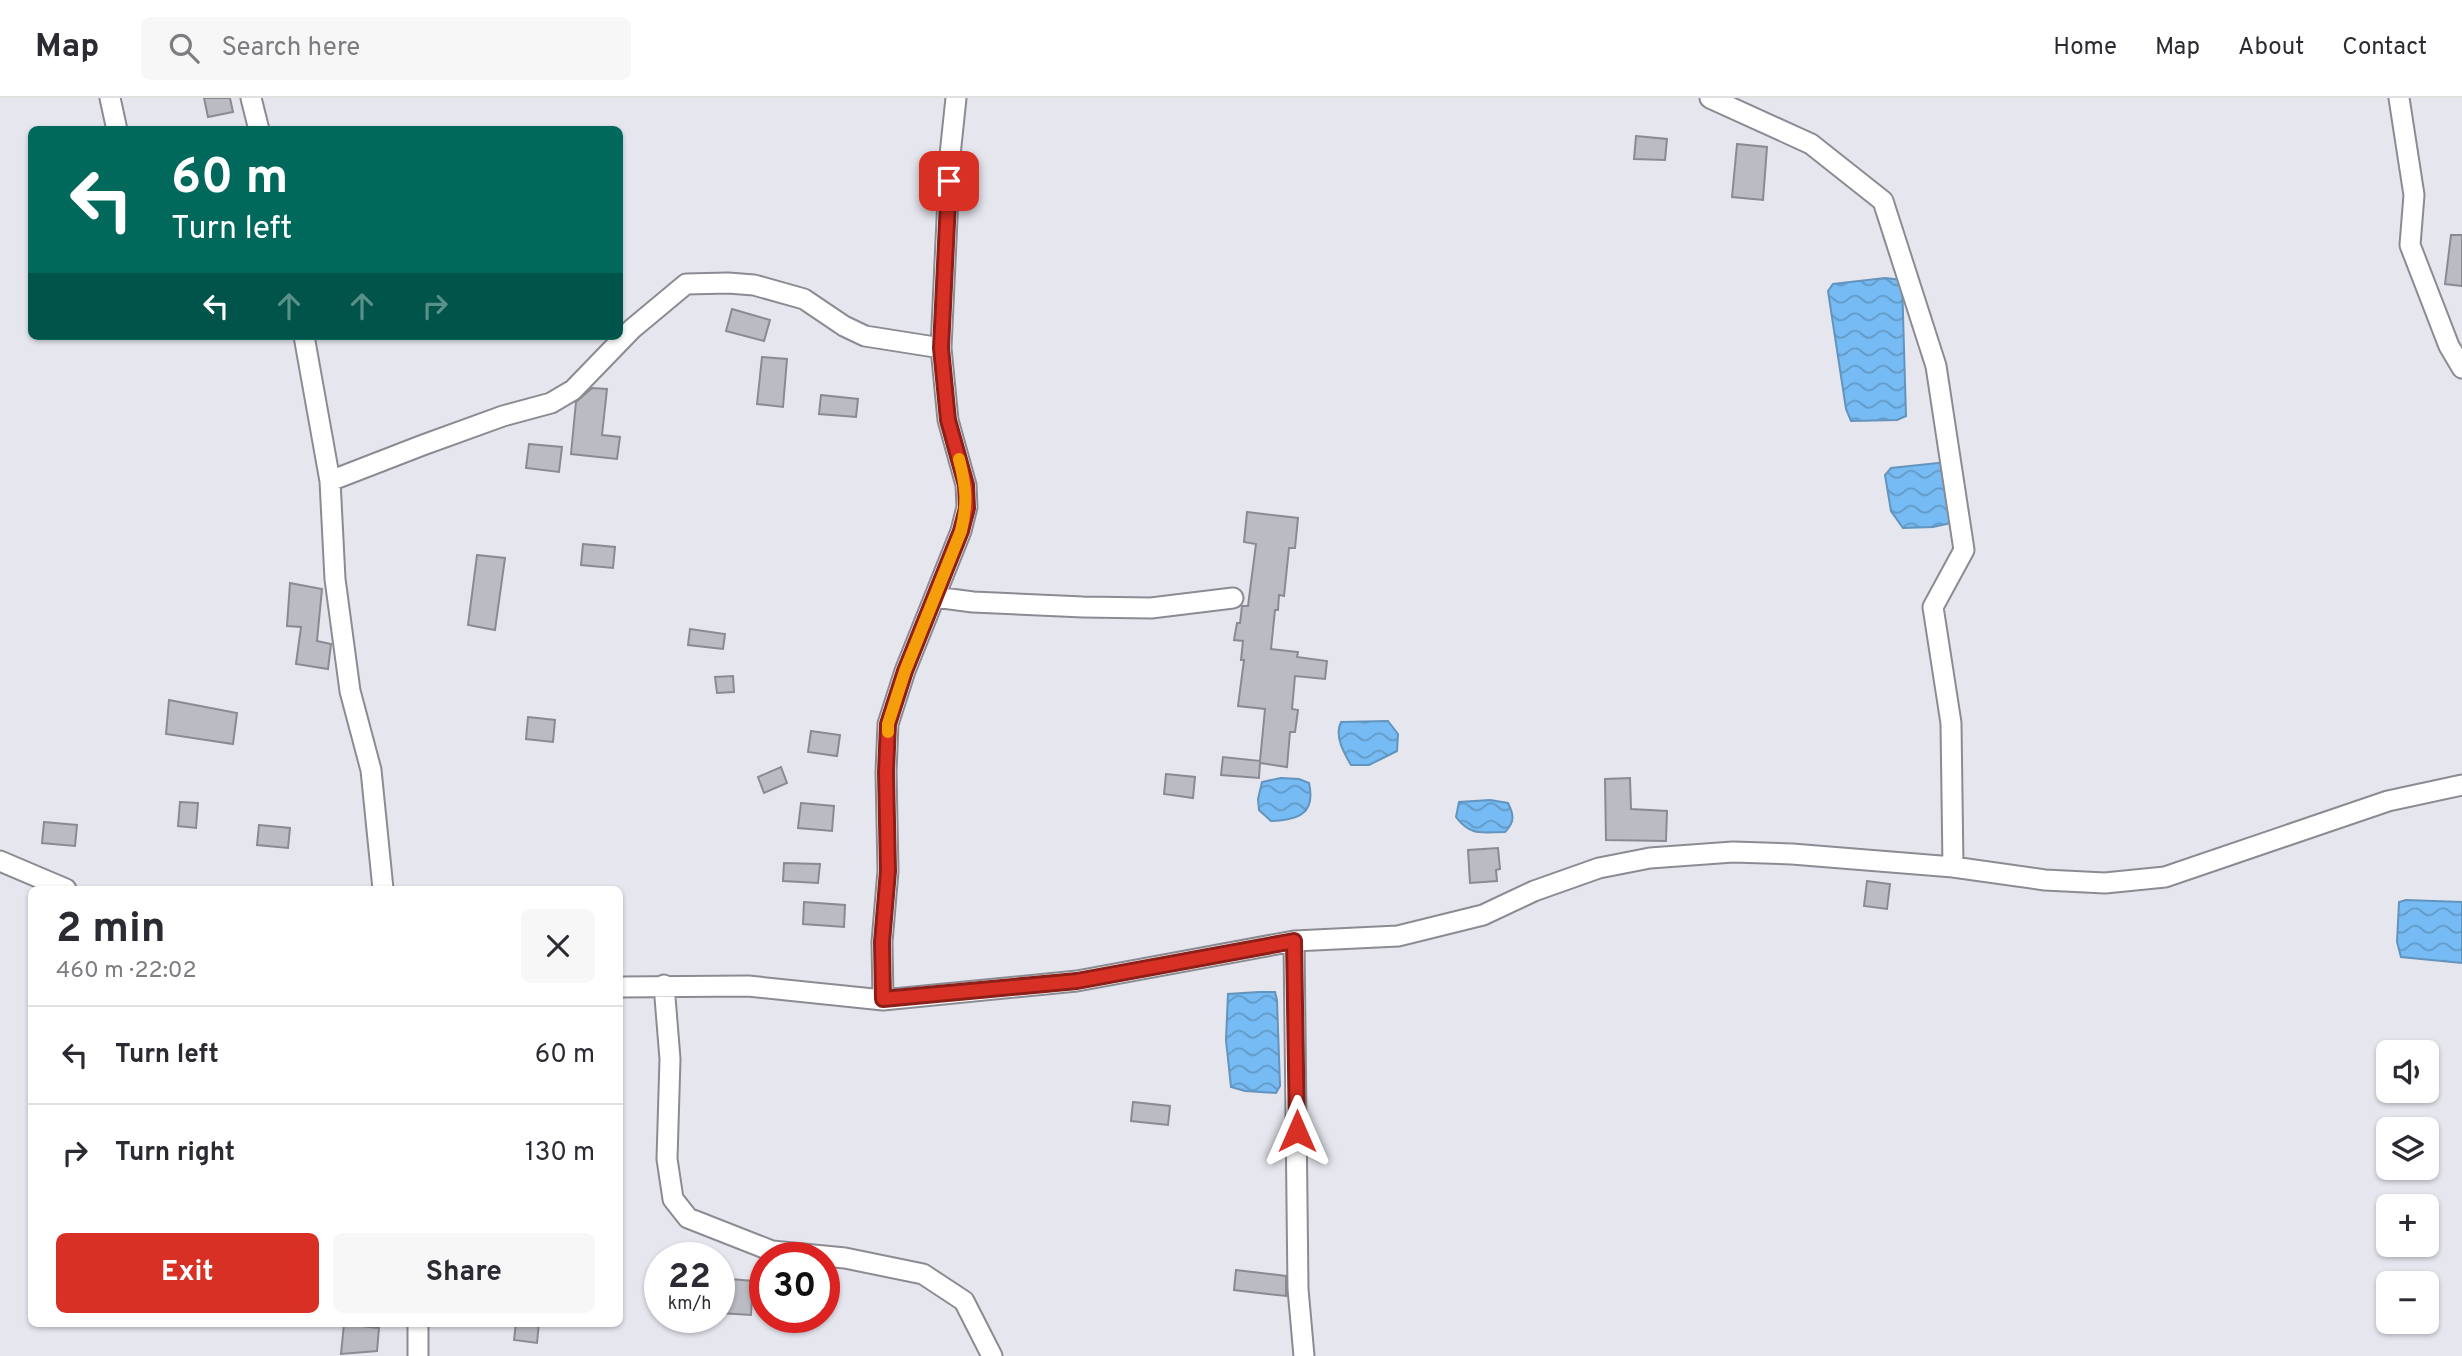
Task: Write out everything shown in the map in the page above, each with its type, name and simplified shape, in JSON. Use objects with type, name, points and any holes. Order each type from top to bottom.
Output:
[{"type":"street","points":[[110,98],[116,126]]},
{"type":"street","points":[[251,98],[258,126]]},
{"type":"street","points":[[883,999],[882,942],[888,871],[888,724],[905,671],[961,531],[967,508],[966,485],[948,420],[941,348],[950,155],[956,98]]},
{"type":"street","points":[[1710,98],[1811,144],[1883,201],[1936,366],[1964,550],[1934,607],[1951,723],[1953,867]]},
{"type":"street","points":[[2399,98],[2414,194],[2410,244],[2449,346],[2462,368]]},
{"type":"street","points":[[623,338],[687,284],[728,283],[754,285],[804,299],[844,326],[865,336],[941,348]]},
{"type":"street","points":[[305,340],[330,481],[335,579],[350,691],[371,770],[383,886]]},
{"type":"street","points":[[330,481],[423,444],[551,402],[573,390],[621,340]]},
{"type":"street","points":[[935,597],[974,602],[1124,608],[1151,608],[1233,597]]},
{"type":"street","points":[[623,987],[748,986],[883,999],[1077,981],[1294,941],[1398,936],[1483,915],[1534,891],[1599,868],[1650,858],[1733,852],[1953,867],[2045,880],[2105,883],[2165,877],[2388,801],[2462,785]]},
{"type":"street","points":[[0,861],[59,886]]},
{"type":"street","points":[[1294,941],[1297,1265],[1304,1356]]},
{"type":"street","points":[[664,985],[670,1059],[667,1159],[673,1199],[688,1218],[772,1251],[845,1258],[923,1274],[964,1301],[992,1356]]},
{"type":"street","points":[[418,1327],[418,1356]]},
{"type":"water","points":[[1885,278],[1902,280],[1906,416],[1897,420],[1851,421],[1846,409],[1828,291],[1833,284]]},
{"type":"water","points":[[1947,462],[1951,523],[1933,527],[1903,528],[1891,511],[1885,475],[1891,468]]},
{"type":"water","points":[[1388,721],[1398,734],[1397,751],[1369,765],[1351,765],[1339,739],[1341,722]]},
{"type":"water","points":[[1281,778],[1299,779],[1309,783],[1310,802],[1297,817],[1271,821],[1259,810],[1258,799],[1262,782]]},
{"type":"water","points":[[1490,800],[1508,803],[1512,818],[1511,825],[1505,832],[1472,831],[1456,817],[1459,802]]},
{"type":"water","points":[[2399,902],[2462,902],[2462,963],[2401,957],[2397,942]]},
{"type":"water","points":[[1275,992],[1277,1000],[1280,1086],[1276,1093],[1245,1091],[1231,1087],[1226,1040],[1228,994]]},
{"type":"building","points":[[204,98],[230,98],[233,112],[208,117]]},
{"type":"building","points":[[1636,136],[1667,139],[1665,160],[1634,159]]},
{"type":"building","points":[[1737,144],[1767,147],[1763,200],[1732,197]]},
{"type":"building","points":[[2451,235],[2462,235],[2462,286],[2445,284]]},
{"type":"building","points":[[732,309],[770,320],[764,341],[726,331]]},
{"type":"building","points":[[762,357],[787,359],[783,407],[757,404]]},
{"type":"building","points":[[592,388],[607,389],[602,435],[620,437],[617,459],[571,454],[576,402]]},
{"type":"building","points":[[821,395],[858,399],[856,417],[819,414]]},
{"type":"building","points":[[529,444],[562,447],[559,472],[526,468]]},
{"type":"building","points":[[1247,512],[1298,518],[1295,548],[1289,548],[1284,596],[1279,595],[1278,610],[1275,610],[1271,649],[1298,652],[1297,657],[1327,661],[1325,679],[1295,676],[1292,709],[1298,710],[1295,732],[1290,732],[1287,767],[1260,763],[1259,778],[1221,775],[1223,757],[1260,761],[1265,709],[1238,706],[1244,660],[1241,660],[1243,641],[1234,640],[1242,606],[1248,606],[1256,544],[1244,542]]},
{"type":"building","points":[[583,544],[615,547],[613,568],[581,565]]},
{"type":"building","points":[[477,555],[505,558],[495,630],[468,625]]},
{"type":"building","points":[[290,583],[322,589],[317,641],[331,644],[328,669],[296,664],[301,627],[287,626]]},
{"type":"building","points":[[690,629],[725,634],[723,649],[688,645]]},
{"type":"building","points":[[733,676],[734,692],[717,693],[715,677]]},
{"type":"building","points":[[169,700],[237,713],[233,744],[166,734]]},
{"type":"building","points":[[528,717],[555,720],[553,742],[526,739]]},
{"type":"building","points":[[811,731],[840,735],[837,756],[808,752]]},
{"type":"building","points":[[781,767],[787,783],[764,793],[758,777]]},
{"type":"building","points":[[1166,774],[1195,777],[1193,798],[1164,794]]},
{"type":"building","points":[[1630,778],[1631,809],[1667,811],[1666,841],[1606,840],[1605,779]]},
{"type":"building","points":[[180,802],[198,803],[196,828],[178,826]]},
{"type":"building","points":[[801,803],[834,806],[832,831],[798,828]]},
{"type":"building","points":[[44,822],[77,825],[75,846],[42,843]]},
{"type":"building","points":[[259,825],[290,828],[288,848],[257,845]]},
{"type":"building","points":[[1498,848],[1500,869],[1496,870],[1497,881],[1470,883],[1468,850]]},
{"type":"building","points":[[784,863],[820,864],[818,883],[783,881]]},
{"type":"building","points":[[1867,881],[1890,884],[1887,909],[1864,906]]},
{"type":"building","points":[[804,902],[845,905],[844,927],[803,924]]},
{"type":"building","points":[[1133,1102],[1170,1106],[1168,1125],[1131,1121]]},
{"type":"building","points":[[1236,1270],[1286,1276],[1286,1296],[1234,1290]]},
{"type":"building","points":[[735,1279],[749,1281],[749,1315],[735,1314]]},
{"type":"building","points":[[344,1327],[379,1328],[377,1351],[341,1354]]},
{"type":"building","points":[[516,1327],[539,1327],[537,1343],[514,1340]]},
{"type":"slow traffic","points":[[888,732],[888,724],[905,671],[961,531],[967,508],[966,485],[959,459]]},
{"type":"route","points":[[949,181],[941,348],[948,420],[966,485],[967,508],[961,531],[905,671],[888,724],[888,871],[882,942],[883,999],[1077,981],[1294,941],[1297,1131]]}]
